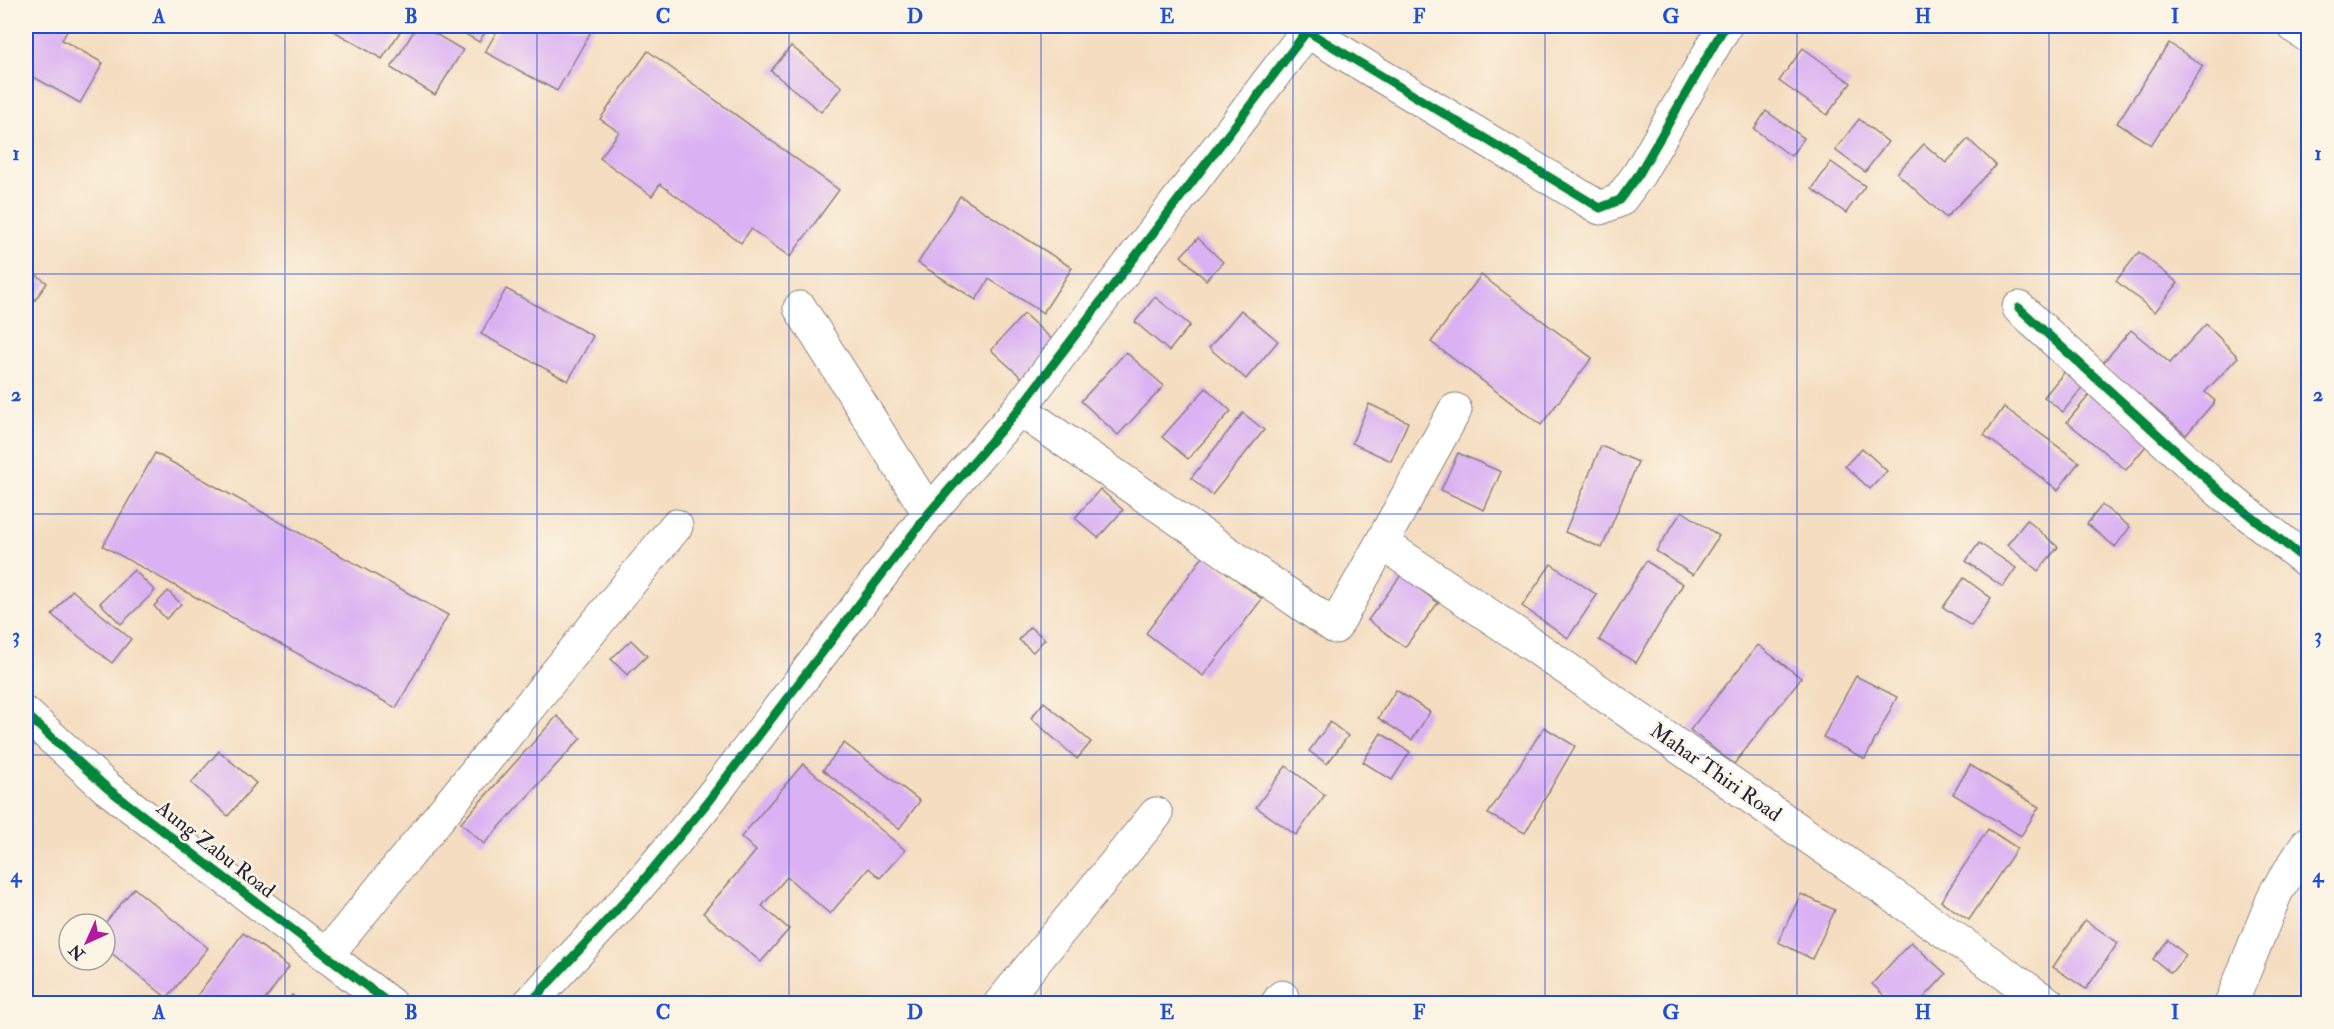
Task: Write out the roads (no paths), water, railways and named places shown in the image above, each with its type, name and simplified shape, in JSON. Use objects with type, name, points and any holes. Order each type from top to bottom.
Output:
[{"type":"street","points":[[529,1004],[637,888],[703,808],[928,513],[1019,409],[1300,28],[1600,208],[1620,200],[1639,174],[1725,26]]},
{"type":"street","points":[[2294,26],[2308,36]]},
{"type":"street","points":[[800,308],[928,513]]},
{"type":"street","points":[[2019,308],[2222,493],[2308,562]]},
{"type":"street","points":[[1019,409],[1335,627],[1455,410]]},
{"type":"street","points":[[326,956],[676,526]]},
{"type":"street","name":"Mahar Thiri Road","points":[[1382,543],[2049,1004]]},
{"type":"street","name":"Aung Zabu Road","points":[[26,714],[107,788],[390,1004]]},
{"type":"street","points":[[1000,1004],[1156,814]]},
{"type":"street","points":[[2231,1004],[2276,892],[2308,843]]}]
